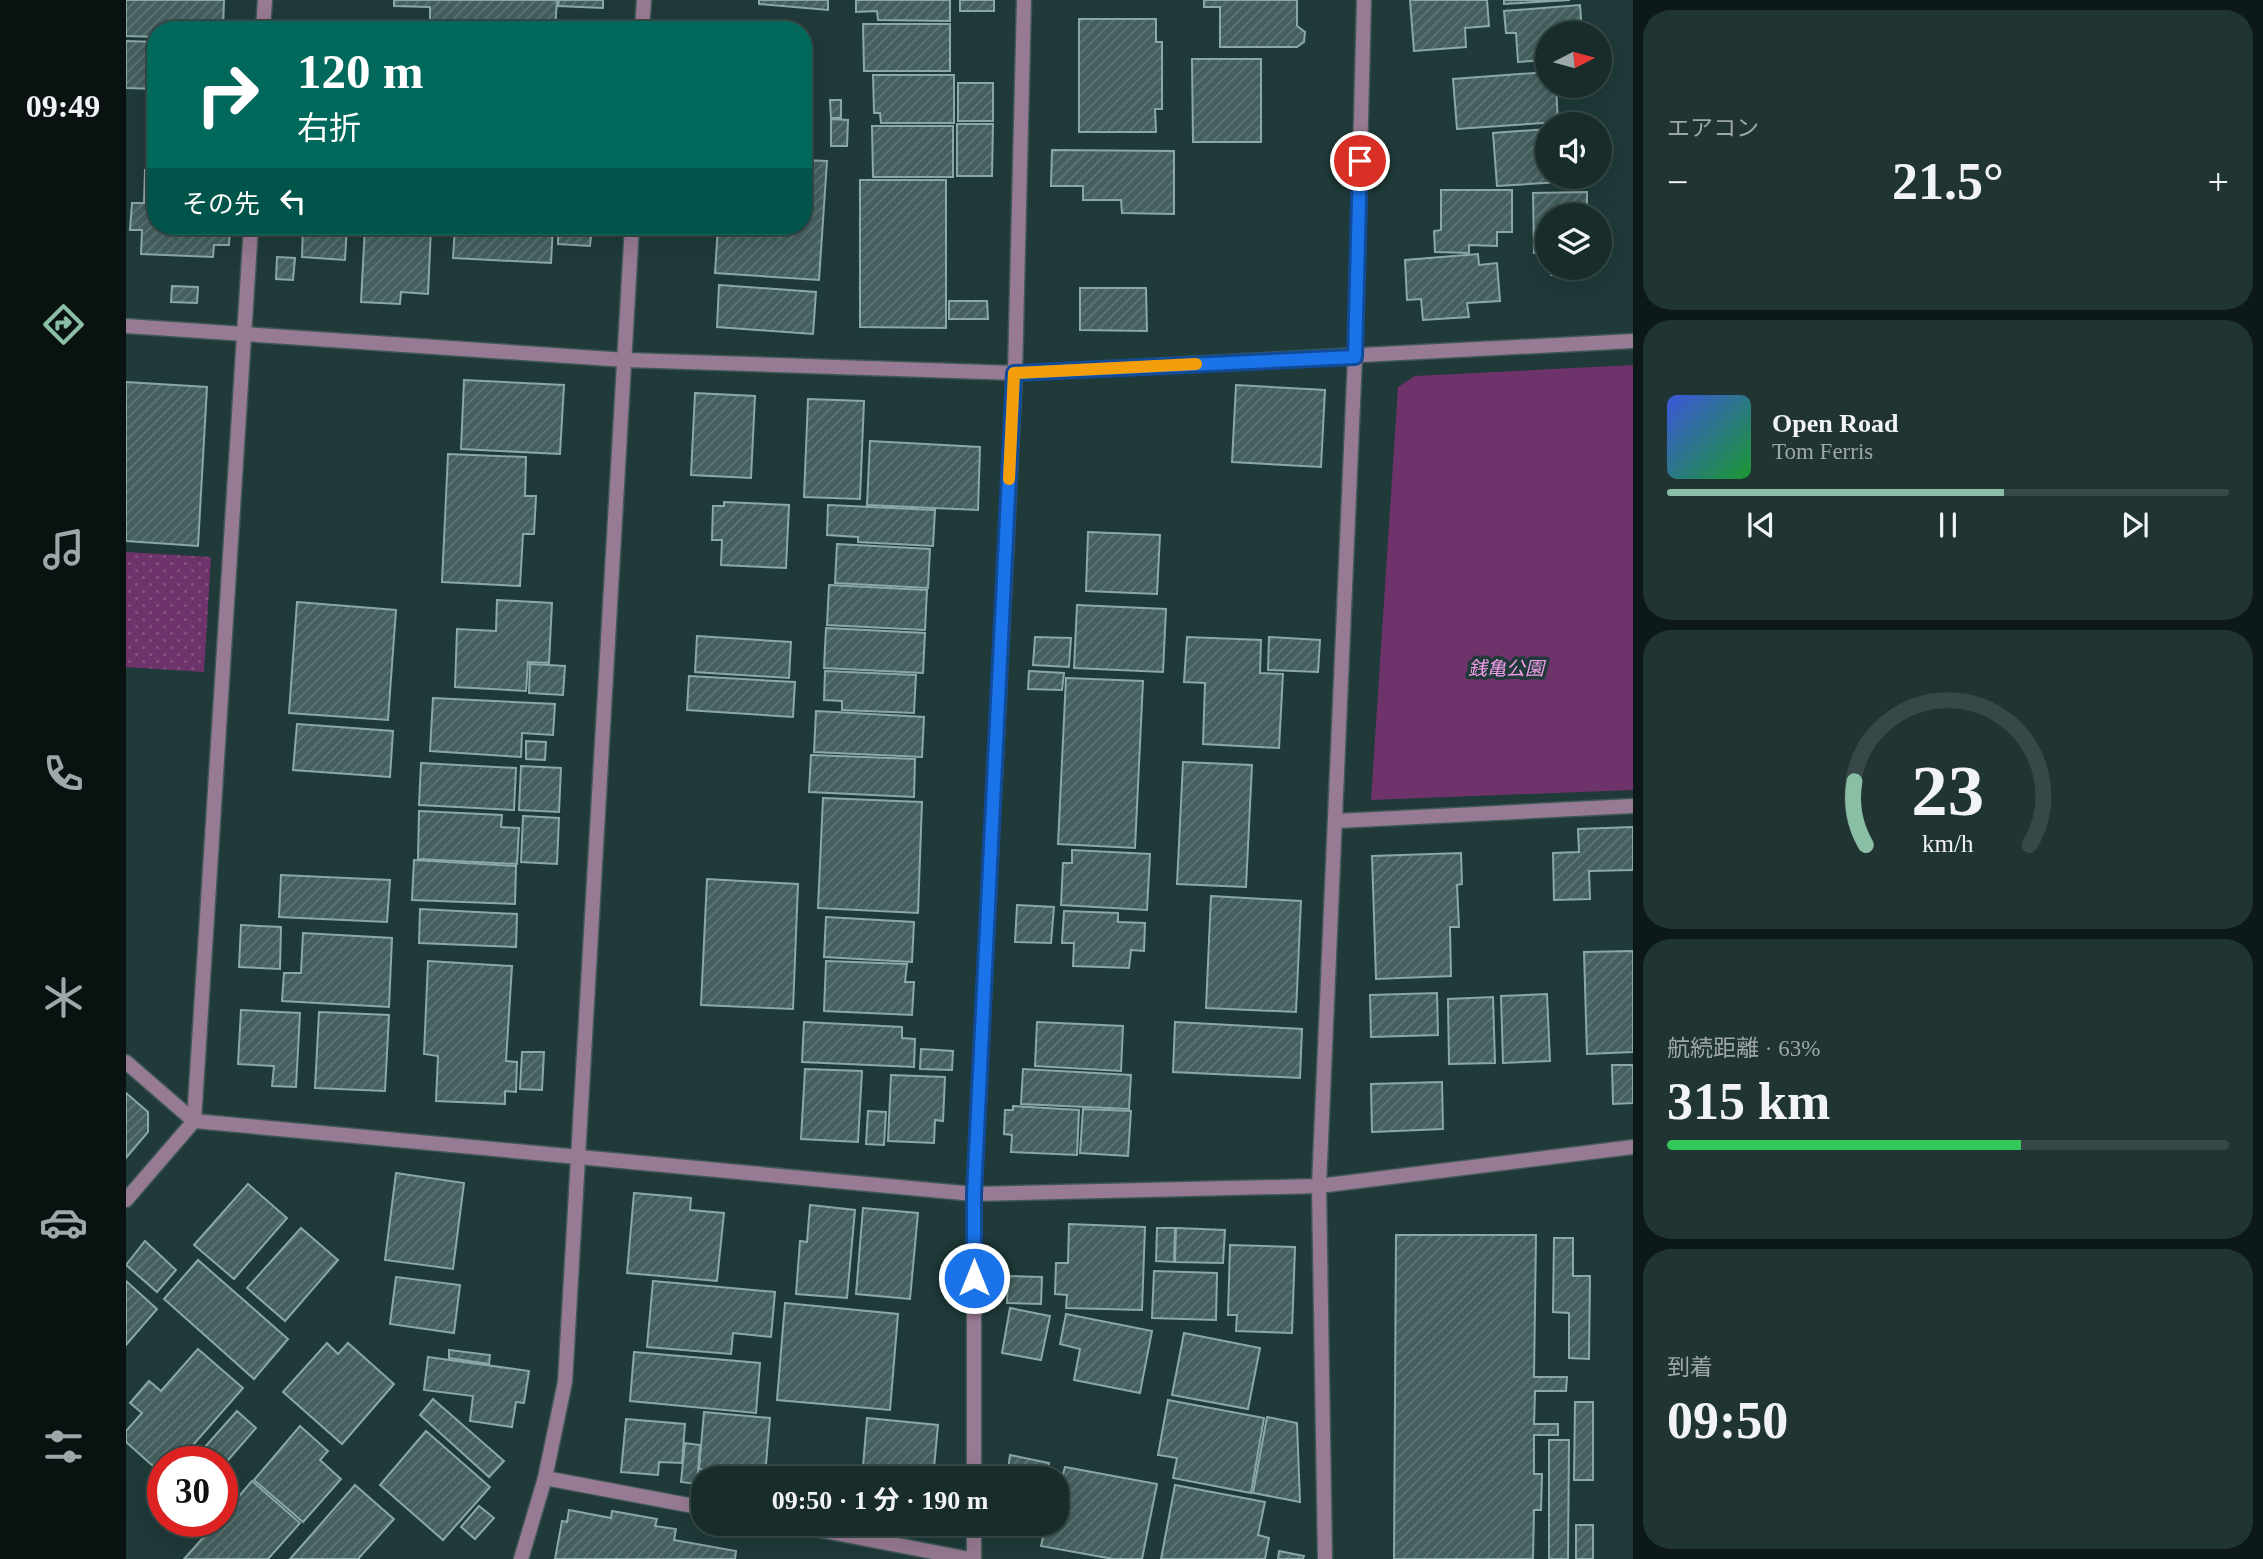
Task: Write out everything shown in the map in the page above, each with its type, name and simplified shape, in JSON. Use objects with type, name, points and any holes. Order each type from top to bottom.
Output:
[{"type":"street","points":[[264,21],[265,0]]},
{"type":"street","points":[[643,21],[644,0]]},
{"type":"street","points":[[974,1466],[974,1194],[1014,373],[1024,0]]},
{"type":"street","points":[[1325,1559],[1320,1186],[1355,357],[1364,0]]},
{"type":"street","points":[[126,1200],[194,1121],[250,235]]},
{"type":"street","points":[[521,1559],[545,1478],[565,1382],[632,235]]},
{"type":"street","points":[[126,326],[625,360],[1014,373],[1633,341]]},
{"type":"street","points":[[1336,821],[1633,806]]},
{"type":"street","points":[[126,1062],[194,1121],[974,1194],[1320,1186],[1633,1147]]},
{"type":"street","points":[[545,1478],[691,1506]]},
{"type":"street","points":[[851,1536],[972,1559],[973,1536]]},
{"type":"green space","name":"銭亀公園","points":[[1633,365],[1633,790],[1371,800],[1398,387],[1415,376]]},
{"type":"green space","points":[[126,552],[211,557],[204,672],[126,667]]},
{"type":"building","points":[[126,0],[224,0],[223,21],[147,21],[147,37],[126,36]]},
{"type":"building","points":[[394,0],[557,0],[556,21],[430,21],[430,7],[394,6]]},
{"type":"building","points":[[559,0],[603,0],[603,8],[558,6]]},
{"type":"building","points":[[759,0],[828,0],[828,10],[759,4]]},
{"type":"building","points":[[856,0],[950,0],[950,21],[878,20],[877,11],[856,12]]},
{"type":"building","points":[[960,0],[994,0],[994,11],[960,11]]},
{"type":"building","points":[[1204,0],[1297,0],[1297,26],[1305,32],[1304,42],[1297,47],[1220,47],[1220,7],[1204,7]]},
{"type":"building","points":[[1410,0],[1487,0],[1489,26],[1465,28],[1466,47],[1414,51]]},
{"type":"building","points":[[1504,0],[1570,0],[1504,4]]},
{"type":"building","points":[[1580,5],[1581,21],[1535,21],[1535,61],[1518,62],[1516,33],[1506,33],[1504,11]]},
{"type":"building","points":[[1079,19],[1156,19],[1156,42],[1162,42],[1162,109],[1155,109],[1156,132],[1079,132]]},
{"type":"building","points":[[863,24],[950,24],[950,71],[864,71]]},
{"type":"building","points":[[126,41],[147,42],[147,89],[126,88]]},
{"type":"building","points":[[1192,59],[1261,59],[1261,142],[1193,142]]},
{"type":"building","points":[[1535,73],[1535,98],[1557,98],[1557,112],[1535,112],[1535,124],[1457,129],[1453,79]]},
{"type":"building","points":[[873,75],[954,75],[954,123],[881,123],[880,113],[874,113]]},
{"type":"building","points":[[958,83],[993,83],[993,121],[958,121]]},
{"type":"building","points":[[830,100],[841,100],[841,118],[831,118]]},
{"type":"building","points":[[831,119],[848,120],[847,146],[831,146]]},
{"type":"building","points":[[957,124],[993,124],[992,176],[957,176]]},
{"type":"building","points":[[872,126],[953,126],[953,177],[873,177]]},
{"type":"building","points":[[1535,130],[1535,184],[1497,186],[1493,133]]},
{"type":"building","points":[[1052,150],[1174,151],[1174,214],[1122,213],[1121,200],[1083,200],[1083,186],[1051,186]]},
{"type":"building","points":[[812,160],[827,161],[819,280],[715,273],[717,235],[812,235]]},
{"type":"building","points":[[147,170],[147,235],[230,235],[229,245],[214,245],[213,257],[141,254],[142,230],[130,230],[132,203],[144,203]]},
{"type":"building","points":[[860,180],[946,180],[946,328],[860,327]]},
{"type":"building","points":[[1441,190],[1512,190],[1512,232],[1497,232],[1497,246],[1469,245],[1469,253],[1435,252],[1434,231],[1441,230]]},
{"type":"building","points":[[1587,192],[1587,203],[1535,203],[1535,253],[1534,253],[1533,193]]},
{"type":"building","points":[[303,235],[346,235],[345,260],[302,257]]},
{"type":"building","points":[[365,235],[431,235],[428,294],[401,292],[400,304],[361,302]]},
{"type":"building","points":[[454,235],[553,235],[551,263],[453,258]]},
{"type":"building","points":[[558,235],[591,235],[590,246],[558,244]]},
{"type":"building","points":[[1478,254],[1479,265],[1497,263],[1500,301],[1467,303],[1469,317],[1423,320],[1421,299],[1407,300],[1405,260]]},
{"type":"building","points":[[277,257],[295,258],[293,280],[276,279]]},
{"type":"building","points":[[719,285],[816,292],[813,334],[717,327]]},
{"type":"building","points":[[172,286],[198,287],[197,303],[171,302]]},
{"type":"building","points":[[1080,288],[1146,288],[1147,331],[1080,330]]},
{"type":"building","points":[[949,301],[987,301],[988,319],[949,319]]},
{"type":"building","points":[[464,380],[564,385],[560,454],[461,449]]},
{"type":"building","points":[[126,382],[207,387],[198,546],[126,541]]},
{"type":"building","points":[[1236,385],[1325,390],[1321,467],[1232,462]]},
{"type":"building","points":[[695,393],[755,396],[751,478],[691,475]]},
{"type":"building","points":[[808,399],[864,401],[860,499],[804,497]]},
{"type":"building","points":[[870,441],[980,447],[978,510],[867,505]]},
{"type":"building","points":[[448,454],[526,457],[525,496],[536,496],[534,534],[523,534],[520,586],[442,582]]},
{"type":"building","points":[[724,502],[789,505],[786,568],[721,565],[722,540],[712,540],[713,506],[724,506]]},
{"type":"building","points":[[828,505],[935,510],[933,546],[858,542],[858,537],[827,535]]},
{"type":"building","points":[[1088,532],[1160,535],[1157,594],[1086,591]]},
{"type":"building","points":[[837,544],[930,549],[928,588],[835,583]]},
{"type":"building","points":[[829,585],[927,590],[925,630],[827,625]]},
{"type":"building","points":[[497,600],[552,603],[549,663],[528,662],[526,691],[455,687],[457,629],[496,631]]},
{"type":"building","points":[[297,602],[396,610],[388,720],[289,713]]},
{"type":"building","points":[[1077,605],[1166,609],[1163,672],[1074,668]]},
{"type":"building","points":[[826,628],[925,633],[923,673],[824,668]]},
{"type":"building","points":[[697,636],[791,642],[789,678],[695,672]]},
{"type":"building","points":[[1035,637],[1071,638],[1069,667],[1033,665]]},
{"type":"building","points":[[1187,637],[1261,640],[1260,673],[1283,674],[1279,748],[1203,744],[1205,683],[1184,682]]},
{"type":"building","points":[[1269,637],[1320,640],[1318,672],[1268,670]]},
{"type":"building","points":[[530,664],[565,666],[563,695],[529,693]]},
{"type":"building","points":[[825,671],[916,675],[914,713],[842,710],[842,701],[824,700]]},
{"type":"building","points":[[1029,671],[1064,673],[1062,690],[1028,689]]},
{"type":"building","points":[[689,676],[795,682],[793,717],[687,710]]},
{"type":"building","points":[[1066,678],[1143,681],[1135,848],[1058,844]]},
{"type":"building","points":[[433,698],[555,704],[553,735],[522,733],[521,757],[430,751]]},
{"type":"building","points":[[816,711],[924,717],[922,757],[814,752]]},
{"type":"building","points":[[297,724],[393,731],[390,777],[293,770]]},
{"type":"building","points":[[526,741],[546,742],[545,760],[526,759]]},
{"type":"building","points":[[811,755],[915,759],[914,797],[809,792]]},
{"type":"building","points":[[1183,762],[1252,765],[1246,887],[1177,884]]},
{"type":"building","points":[[421,763],[516,768],[514,810],[419,805]]},
{"type":"building","points":[[521,766],[561,768],[559,812],[519,810]]},
{"type":"building","points":[[823,798],[922,802],[918,913],[818,908]]},
{"type":"building","points":[[419,811],[502,815],[501,827],[519,828],[517,864],[418,859]]},
{"type":"building","points":[[523,816],[559,818],[557,864],[521,862]]},
{"type":"building","points":[[1633,827],[1633,870],[1589,871],[1590,899],[1554,900],[1553,853],[1579,852],[1578,829]]},
{"type":"building","points":[[1072,850],[1150,854],[1147,910],[1061,905],[1063,863],[1072,863]]},
{"type":"building","points":[[1461,853],[1462,884],[1457,885],[1459,927],[1450,927],[1451,976],[1376,979],[1372,856]]},
{"type":"building","points":[[414,860],[516,866],[515,904],[412,900]]},
{"type":"building","points":[[281,875],[390,880],[387,922],[279,917]]},
{"type":"building","points":[[707,879],[798,884],[793,1009],[701,1005]]},
{"type":"building","points":[[1211,896],[1301,901],[1296,1012],[1206,1008]]},
{"type":"building","points":[[1017,905],[1054,907],[1051,943],[1015,942]]},
{"type":"building","points":[[420,909],[517,914],[516,947],[419,943]]},
{"type":"building","points":[[1064,911],[1118,913],[1118,922],[1145,923],[1144,951],[1131,950],[1129,968],[1073,966],[1074,943],[1062,943]]},
{"type":"building","points":[[826,917],[914,922],[912,962],[824,957]]},
{"type":"building","points":[[241,925],[281,927],[280,969],[239,967]]},
{"type":"building","points":[[303,933],[392,938],[389,1007],[282,1001],[284,973],[301,973]]},
{"type":"building","points":[[1633,951],[1633,1052],[1587,1054],[1584,952]]},
{"type":"building","points":[[428,961],[512,966],[506,1061],[517,1062],[516,1092],[505,1091],[505,1104],[436,1101],[438,1056],[424,1054]]},
{"type":"building","points":[[826,961],[907,964],[905,982],[914,982],[912,1015],[824,1011]]},
{"type":"building","points":[[1437,993],[1438,1035],[1371,1037],[1370,995]]},
{"type":"building","points":[[1547,994],[1550,1061],[1503,1063],[1501,996]]},
{"type":"building","points":[[1493,997],[1495,1063],[1449,1064],[1448,999]]},
{"type":"building","points":[[241,1010],[300,1013],[296,1087],[272,1086],[274,1066],[238,1064]]},
{"type":"building","points":[[319,1012],[389,1015],[385,1091],[315,1088]]},
{"type":"building","points":[[804,1022],[902,1027],[902,1038],[915,1039],[914,1067],[802,1062]]},
{"type":"building","points":[[1037,1022],[1123,1026],[1121,1071],[1035,1066]]},
{"type":"building","points":[[1175,1022],[1302,1029],[1300,1078],[1173,1072]]},
{"type":"building","points":[[921,1049],[953,1051],[952,1070],[920,1069]]},
{"type":"building","points":[[522,1052],[544,1052],[542,1090],[520,1089]]},
{"type":"building","points":[[1612,1065],[1633,1065],[1633,1103],[1613,1104]]},
{"type":"building","points":[[805,1069],[862,1071],[858,1142],[801,1139]]},
{"type":"building","points":[[1023,1069],[1131,1075],[1129,1109],[1021,1104]]},
{"type":"building","points":[[891,1075],[945,1077],[943,1121],[935,1120],[934,1143],[888,1141]]},
{"type":"building","points":[[1442,1082],[1443,1129],[1372,1132],[1371,1084]]},
{"type":"building","points":[[126,1093],[148,1112],[148,1132],[126,1158]]},
{"type":"building","points":[[1013,1106],[1079,1110],[1077,1155],[1011,1152],[1012,1135],[1004,1134],[1005,1110],[1013,1110]]},
{"type":"building","points":[[1083,1109],[1131,1111],[1128,1156],[1080,1153]]},
{"type":"building","points":[[868,1111],[886,1112],[884,1145],[866,1144]]},
{"type":"building","points":[[396,1173],[464,1183],[453,1269],[385,1260]]},
{"type":"building","points":[[248,1184],[287,1218],[234,1279],[194,1245]]},
{"type":"building","points":[[634,1193],[691,1198],[690,1210],[724,1213],[717,1281],[627,1273]]},
{"type":"building","points":[[810,1205],[855,1210],[847,1298],[796,1294],[800,1241],[807,1242]]},
{"type":"building","points":[[863,1208],[918,1213],[910,1299],[856,1294]]},
{"type":"building","points":[[1069,1224],[1145,1227],[1142,1310],[1066,1308],[1067,1295],[1055,1294],[1056,1263],[1068,1263]]},
{"type":"building","points":[[301,1228],[338,1260],[285,1321],[247,1288]]},
{"type":"building","points":[[1157,1228],[1175,1228],[1174,1262],[1156,1261]]},
{"type":"building","points":[[1176,1228],[1225,1230],[1223,1263],[1175,1262]]},
{"type":"building","points":[[1396,1235],[1536,1235],[1534,1377],[1567,1377],[1566,1391],[1535,1391],[1534,1424],[1558,1424],[1558,1435],[1534,1435],[1534,1474],[1542,1474],[1541,1510],[1534,1510],[1533,1559],[1394,1559]]},
{"type":"building","points":[[1554,1238],[1573,1238],[1573,1276],[1590,1276],[1589,1359],[1569,1358],[1569,1313],[1553,1312]]},
{"type":"building","points":[[145,1241],[176,1270],[157,1292],[126,1265]]},
{"type":"building","points":[[1230,1245],[1295,1247],[1292,1333],[1236,1331],[1237,1315],[1228,1315]]},
{"type":"building","points":[[198,1260],[288,1339],[254,1379],[164,1299]]},
{"type":"building","points":[[1154,1271],[1217,1273],[1216,1320],[1152,1318]]},
{"type":"building","points":[[1008,1276],[1042,1277],[1041,1304],[1007,1303]]},
{"type":"building","points":[[396,1277],[460,1285],[454,1333],[390,1324]]},
{"type":"building","points":[[126,1281],[157,1309],[126,1345]]},
{"type":"building","points":[[653,1281],[775,1292],[771,1337],[733,1333],[731,1354],[647,1347]]},
{"type":"building","points":[[785,1303],[898,1314],[890,1410],[777,1400]]},
{"type":"building","points":[[1010,1308],[1050,1316],[1041,1360],[1002,1353]]},
{"type":"building","points":[[1066,1314],[1152,1331],[1140,1393],[1074,1380],[1080,1349],[1060,1344]]},
{"type":"building","points":[[1184,1333],[1260,1348],[1248,1409],[1172,1395]]},
{"type":"building","points":[[327,1343],[338,1354],[348,1343],[394,1384],[342,1444],[283,1392]]},
{"type":"building","points":[[198,1349],[243,1388],[192,1446],[147,1446],[147,1461],[126,1442],[126,1431],[142,1413],[130,1403],[149,1381],[161,1391]]},
{"type":"building","points":[[449,1350],[490,1355],[489,1364],[449,1358]]},
{"type":"building","points":[[634,1352],[760,1363],[756,1413],[630,1401]]},
{"type":"building","points":[[428,1357],[529,1371],[524,1403],[516,1402],[512,1427],[470,1421],[473,1396],[424,1390]]},
{"type":"building","points":[[433,1399],[504,1461],[489,1477],[420,1415]]},
{"type":"building","points":[[1168,1400],[1264,1418],[1251,1493],[1173,1478],[1177,1458],[1158,1455]]},
{"type":"building","points":[[1575,1402],[1593,1402],[1593,1480],[1574,1480]]},
{"type":"building","points":[[237,1411],[256,1428],[238,1449],[238,1446],[206,1446]]},
{"type":"building","points":[[704,1412],[770,1418],[766,1466],[699,1466]]},
{"type":"building","points":[[1267,1417],[1297,1423],[1300,1502],[1253,1493]]},
{"type":"building","points":[[867,1418],[938,1425],[934,1466],[863,1466]]},
{"type":"building","points":[[626,1419],[685,1424],[682,1463],[659,1462],[658,1475],[621,1472]]},
{"type":"building","points":[[300,1426],[328,1451],[320,1460],[341,1479],[303,1522],[254,1480]]},
{"type":"building","points":[[426,1431],[490,1487],[443,1540],[380,1485]]},
{"type":"building","points":[[1549,1440],[1569,1440],[1568,1559],[1549,1559]]},
{"type":"building","points":[[685,1443],[700,1445],[698,1466],[691,1466],[691,1483],[681,1482]]},
{"type":"building","points":[[1010,1455],[1049,1463],[1048,1466],[1008,1466]]},
{"type":"building","points":[[1069,1468],[1157,1484],[1142,1559],[1113,1559],[1041,1546],[1043,1536],[1069,1536]]},
{"type":"building","points":[[252,1481],[300,1523],[268,1559],[184,1559],[204,1537],[238,1537],[238,1497]]},
{"type":"building","points":[[355,1485],[394,1519],[358,1559],[290,1559]]},
{"type":"building","points":[[1175,1485],[1265,1502],[1258,1535],[1269,1538],[1265,1559],[1161,1559]]},
{"type":"building","points":[[479,1506],[494,1518],[475,1539],[461,1527]]},
{"type":"building","points":[[569,1510],[611,1518],[612,1511],[657,1519],[655,1526],[676,1529],[674,1540],[736,1551],[735,1559],[555,1559],[562,1521],[567,1522]]},
{"type":"building","points":[[1576,1525],[1593,1525],[1593,1559],[1576,1559]]},
{"type":"building","points":[[1279,1551],[1304,1556],[1303,1559],[1278,1559]]},
{"type":"slow traffic","points":[[1009,479],[1014,373],[1196,364]]},
{"type":"route","points":[[974,1278],[974,1194],[1014,373],[1355,357],[1360,161]]}]
